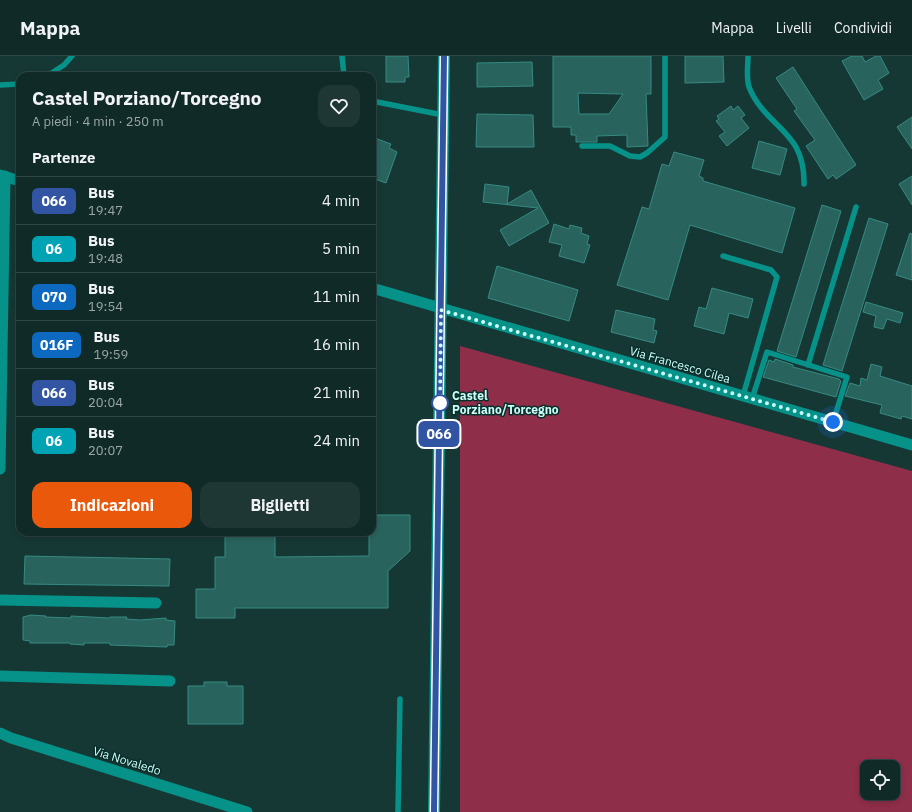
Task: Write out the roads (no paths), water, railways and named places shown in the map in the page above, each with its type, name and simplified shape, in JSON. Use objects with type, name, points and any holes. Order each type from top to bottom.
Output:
[{"type":"street","points":[[434,812],[444,56]]},
{"type":"street","points":[[0,469],[3,176],[16,180]]},
{"type":"street","name":"Via Francesco Cilea","points":[[376,289],[441,310],[912,445]]},
{"type":"street","points":[[0,600],[156,603]]},
{"type":"street","points":[[0,676],[170,680]]},
{"type":"street","name":"Via Novaledo","points":[[0,733],[11,738],[247,812]]},
{"type":"lane","points":[[53,72],[64,65],[72,56]]},
{"type":"lane","points":[[342,56],[344,72]]},
{"type":"lane","points":[[582,146],[606,146],[630,156],[640,157],[647,153],[665,137],[665,56]]},
{"type":"lane","points":[[748,56],[749,86],[758,103],[800,151],[804,169],[804,184]]},
{"type":"lane","points":[[0,85],[16,84]]},
{"type":"lane","points":[[376,102],[443,115]]},
{"type":"lane","points":[[808,365],[856,207]]},
{"type":"lane","points":[[724,256],[771,270],[776,277],[748,398]]},
{"type":"lane","points":[[748,398],[767,352],[847,377],[833,422]]},
{"type":"lane","points":[[398,812],[400,699]]},
{"type":"place","name":"Castel Porziano/Torcegno","points":[[440,403]]}]
